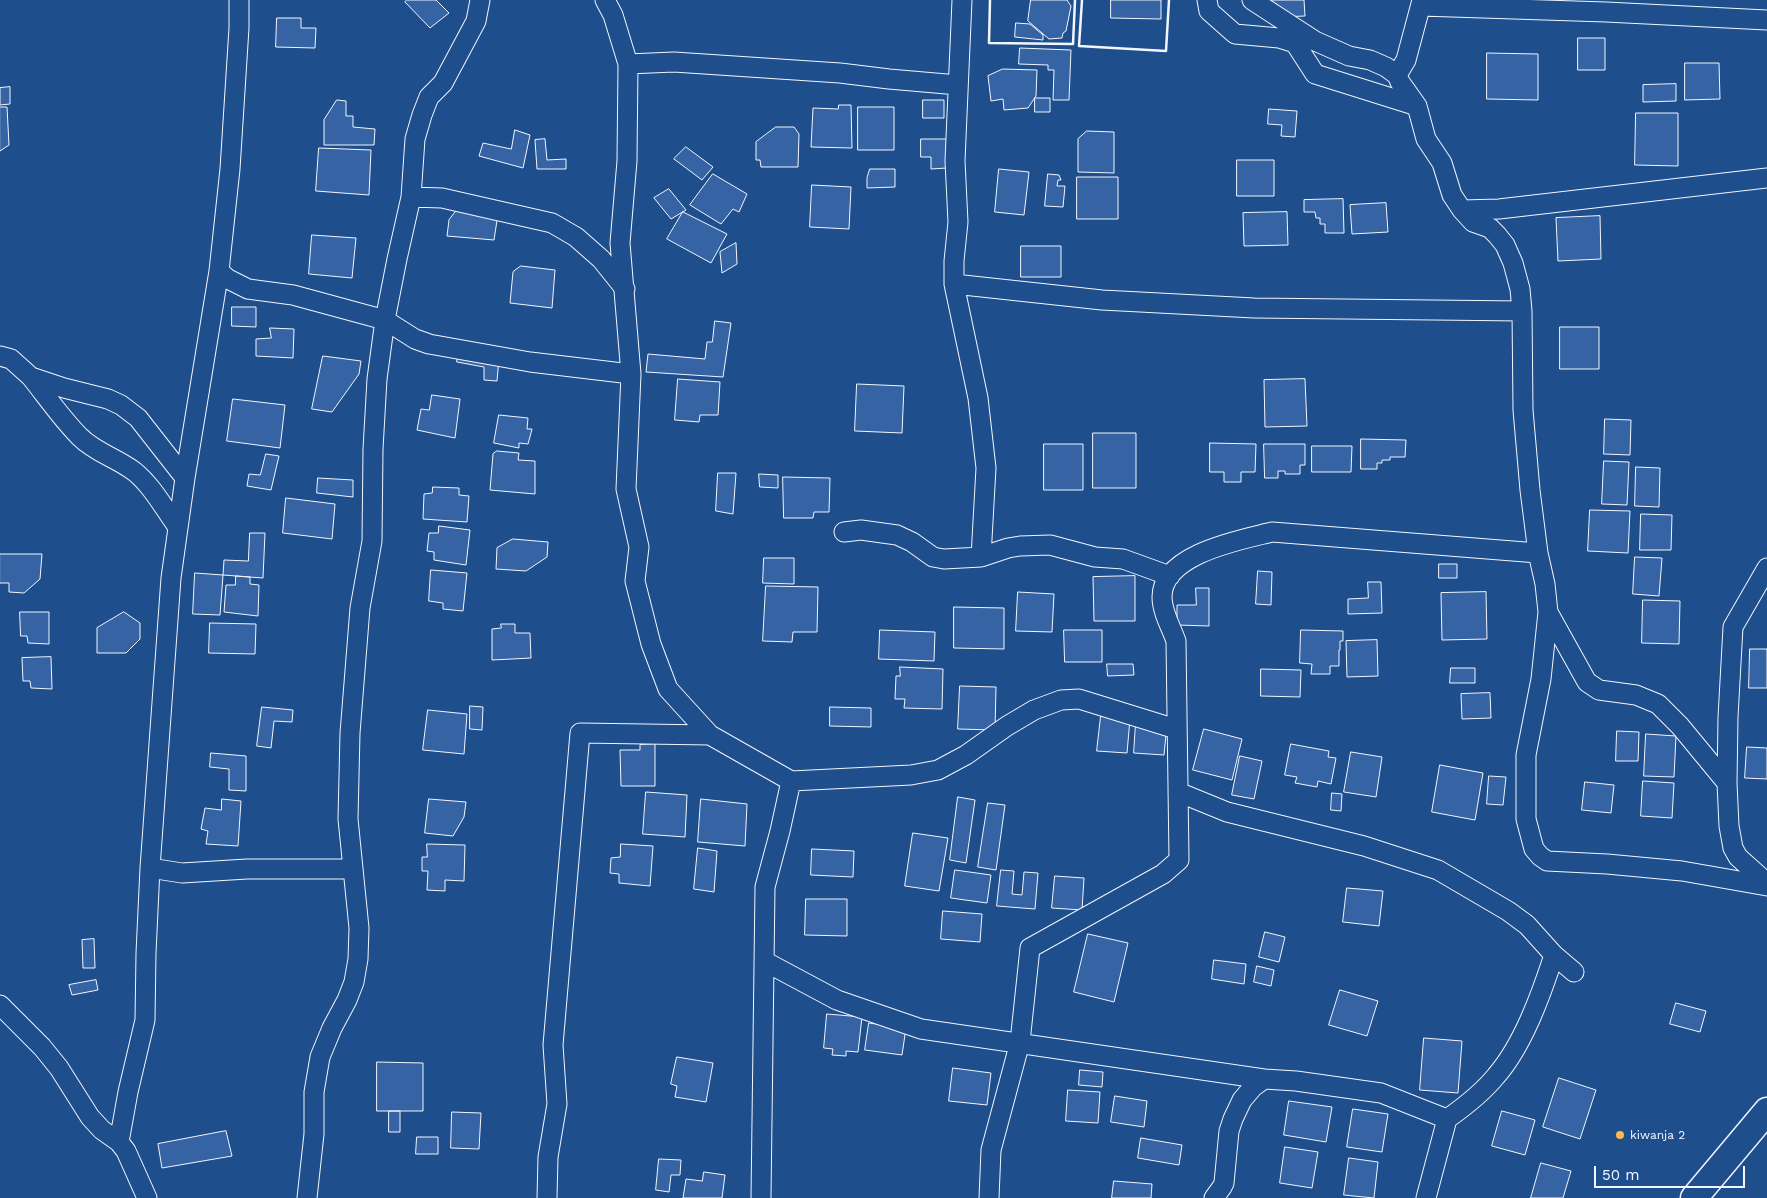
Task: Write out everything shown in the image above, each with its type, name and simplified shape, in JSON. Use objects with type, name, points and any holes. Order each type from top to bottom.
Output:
[{"type":"street","points":[[119,1142],[128,1092],[145,1020],[150,868],[170,578],[219,271],[230,169],[239,0]]},
{"type":"street","points":[[307,1198],[314,1134],[314,1092],[320,1057],[354,982],[358,959],[359,928],[348,819],[350,733],[360,608],[372,541],[373,449],[377,379],[385,320],[411,197],[416,139],[422,115],[429,97],[443,83],[476,21],[480,0]]},
{"type":"street","points":[[605,0],[613,15],[628,64],[627,161],[620,243],[632,374],[626,489],[639,546],[635,581],[651,644],[668,689],[710,735],[790,781],[912,775],[938,770],[966,755],[1034,710],[1061,700],[1079,700],[1176,729]]},
{"type":"street","points":[[962,0],[955,162],[958,222],[954,284],[978,398],[986,468],[981,557]]},
{"type":"street","points":[[1207,0],[1209,11],[1235,34],[1279,38],[1295,43],[1316,74],[1416,106]]},
{"type":"street","points":[[1252,0],[1315,41],[1349,56],[1370,60],[1386,67],[1397,75],[1416,106],[1426,139],[1442,163],[1452,195],[1462,210],[1474,222],[1490,228],[1505,245],[1513,263],[1520,289],[1522,311],[1523,410],[1538,553],[1545,584],[1548,612],[1541,679],[1526,755],[1526,819],[1534,849],[1547,861],[1682,871],[1767,885]]},
{"type":"street","points":[[1397,75],[1406,60],[1421,3],[1582,6],[1767,20]]},
{"type":"street","points":[[628,64],[674,62],[840,72],[888,79],[958,85]]},
{"type":"street","points":[[1462,210],[1499,209],[1767,178]]},
{"type":"street","points":[[411,197],[442,198],[552,223],[570,233],[602,259],[625,289]]},
{"type":"street","points":[[219,271],[248,289],[293,295],[385,320],[415,339],[429,344],[484,352],[530,362],[632,374]]},
{"type":"street","points":[[954,284],[1102,300],[1254,308],[1522,311]]},
{"type":"street","points":[[0,356],[11,359],[31,377],[80,436],[93,448],[122,462],[136,473],[177,526]]},
{"type":"street","points":[[31,377],[64,388],[108,399],[121,405],[138,418],[185,478]]},
{"type":"street","points":[[844,532],[861,530],[897,535],[912,542],[933,557],[954,560],[981,557],[1008,548],[1050,545],[1096,557],[1123,559],[1170,576]]},
{"type":"street","points":[[989,1198],[991,1150],[1020,1042],[1030,948],[1163,874],[1179,860],[1176,642],[1164,609],[1162,597],[1164,583],[1183,563],[1203,551],[1233,541],[1272,532],[1538,553]]},
{"type":"street","points":[[1767,568],[1733,627],[1726,783],[1729,826],[1733,848],[1738,857],[1767,885]]},
{"type":"street","points":[[1548,612],[1587,682],[1599,690],[1636,696],[1658,704],[1675,720],[1726,783]]},
{"type":"street","points":[[547,1198],[548,1157],[557,1104],[553,1045],[580,733],[710,735]]},
{"type":"street","points":[[761,1198],[765,887],[780,831],[790,781]]},
{"type":"street","points":[[1178,792],[1227,812],[1364,846],[1438,870],[1477,892],[1520,920],[1554,955],[1574,972]]},
{"type":"street","points":[[150,868],[182,873],[247,869],[352,868]]},
{"type":"street","points":[[1426,1198],[1447,1120],[1495,1078],[1508,1060],[1534,1006],[1554,955]]},
{"type":"street","points":[[764,961],[837,1000],[921,1029],[1264,1079],[1296,1081],[1381,1093],[1447,1120]]},
{"type":"street","points":[[0,1005],[42,1047],[59,1068],[90,1117],[102,1130],[119,1142],[132,1162],[147,1198]]},
{"type":"street","points":[[1214,1198],[1224,1183],[1229,1130],[1233,1119],[1242,1100],[1253,1087],[1264,1079]]},
{"type":"street","points":[[1694,1198],[1767,1111]]},
{"type":"building","points":[[407,0],[436,0],[449,13],[430,28],[405,2]]},
{"type":"building","points":[[1031,0],[1067,0],[1071,6],[1066,31],[1063,33],[1062,38],[1049,39],[1028,21]]},
{"type":"building","points":[[1111,0],[1161,0],[1161,19],[1111,18]]},
{"type":"building","points":[[1271,0],[1304,0],[1305,16],[1279,17],[1278,5],[1271,2]]},
{"type":"building","points":[[277,18],[301,18],[301,28],[316,28],[315,48],[276,47]]},
{"type":"building","points":[[1016,23],[1030,24],[1043,35],[1043,40],[1015,37]]},
{"type":"building","points":[[1578,38],[1605,38],[1605,70],[1578,70]]},
{"type":"building","points":[[1020,48],[1071,50],[1069,100],[1053,100],[1054,70],[1048,70],[1048,65],[1019,64]]},
{"type":"building","points":[[1487,53],[1538,54],[1538,100],[1487,99]]},
{"type":"building","points":[[1685,63],[1719,63],[1720,99],[1685,100]]},
{"type":"building","points":[[1003,69],[1037,70],[1036,96],[1028,108],[1004,110],[1003,99],[991,101],[988,76]]},
{"type":"building","points":[[1676,84],[1676,101],[1643,102],[1643,85]]},
{"type":"building","points":[[10,87],[10,104],[0,105],[0,88]]},
{"type":"building","points":[[1035,98],[1050,98],[1050,112],[1035,112]]},
{"type":"building","points":[[337,100],[346,101],[346,116],[353,116],[353,127],[375,129],[374,145],[324,145],[324,120]]},
{"type":"building","points":[[923,100],[944,100],[944,118],[923,118]]},
{"type":"building","points":[[839,105],[851,105],[852,148],[811,147],[813,108],[838,109]]},
{"type":"building","points":[[0,107],[7,107],[9,145],[0,151]]},
{"type":"building","points":[[858,107],[894,107],[894,150],[858,150]]},
{"type":"building","points":[[1269,109],[1297,111],[1295,137],[1281,136],[1282,125],[1268,124]]},
{"type":"building","points":[[1636,113],[1678,113],[1678,166],[1635,165]]},
{"type":"building","points":[[776,127],[794,127],[799,134],[798,167],[761,167],[760,160],[756,160],[756,142]]},
{"type":"building","points":[[515,130],[530,135],[523,168],[479,156],[483,143],[511,149]]},
{"type":"building","points":[[1087,131],[1114,132],[1114,173],[1078,172],[1078,139]]},
{"type":"building","points":[[545,139],[547,160],[566,159],[566,169],[537,169],[535,140]]},
{"type":"building","points":[[921,139],[947,139],[947,168],[931,169],[931,157],[921,157]]},
{"type":"building","points":[[686,147],[713,167],[702,180],[674,159]]},
{"type":"building","points":[[319,148],[371,150],[369,195],[316,191]]},
{"type":"building","points":[[1237,160],[1274,160],[1274,196],[1237,196]]},
{"type":"building","points":[[870,169],[895,169],[895,187],[867,188],[867,178]]},
{"type":"building","points":[[999,169],[1029,172],[1024,215],[995,212]]},
{"type":"building","points":[[713,174],[747,194],[739,212],[733,209],[721,224],[690,205]]},
{"type":"building","points":[[1048,174],[1059,175],[1061,180],[1058,180],[1057,186],[1065,186],[1063,207],[1045,206]]},
{"type":"building","points":[[1077,177],[1118,177],[1118,219],[1077,219]]},
{"type":"building","points":[[812,185],[851,187],[849,229],[810,227]]},
{"type":"building","points":[[669,189],[686,210],[671,219],[654,198]]},
{"type":"building","points":[[1343,199],[1344,233],[1325,233],[1325,224],[1320,224],[1320,218],[1316,218],[1315,212],[1304,212],[1304,200]]},
{"type":"building","points":[[1386,203],[1388,232],[1352,234],[1350,205]]},
{"type":"building","points":[[460,206],[498,214],[494,240],[447,236],[449,220]]},
{"type":"building","points":[[683,212],[727,234],[711,263],[667,239]]},
{"type":"building","points":[[1287,212],[1288,245],[1244,246],[1243,213]]},
{"type":"building","points":[[1600,216],[1601,259],[1558,261],[1556,218]]},
{"type":"building","points":[[312,235],[356,238],[352,278],[309,274]]},
{"type":"building","points":[[736,243],[737,264],[722,273],[720,252]]},
{"type":"building","points":[[1021,246],[1061,246],[1061,277],[1021,277]]},
{"type":"building","points":[[521,266],[555,270],[552,308],[510,303],[513,272]]},
{"type":"building","points":[[232,307],[256,307],[256,327],[232,326]]},
{"type":"building","points":[[715,321],[731,323],[723,377],[646,372],[648,354],[705,359],[707,342],[712,342]]},
{"type":"building","points":[[1560,327],[1599,327],[1599,369],[1560,369]]},
{"type":"building","points":[[270,328],[294,329],[293,358],[256,356],[256,339],[271,338]]},
{"type":"building","points":[[458,352],[499,359],[497,381],[484,380],[484,367],[457,362]]},
{"type":"building","points":[[323,356],[361,361],[359,374],[332,412],[312,409]]},
{"type":"building","points":[[678,379],[720,382],[718,415],[700,415],[699,422],[675,420]]},
{"type":"building","points":[[1305,379],[1307,426],[1265,427],[1264,380]]},
{"type":"building","points":[[857,384],[904,386],[902,433],[855,431]]},
{"type":"building","points":[[432,395],[460,399],[455,438],[417,430],[421,409],[429,410]]},
{"type":"building","points":[[233,399],[285,405],[280,448],[227,441]]},
{"type":"building","points":[[499,415],[528,418],[527,429],[532,429],[528,444],[519,443],[519,448],[494,443]]},
{"type":"building","points":[[1605,419],[1631,420],[1630,455],[1604,454]]},
{"type":"building","points":[[1093,433],[1136,433],[1136,488],[1093,488]]},
{"type":"building","points":[[1361,439],[1406,440],[1405,457],[1390,457],[1390,460],[1382,460],[1382,463],[1377,463],[1377,469],[1361,469]]},
{"type":"building","points":[[1210,443],[1256,444],[1255,472],[1241,472],[1241,482],[1224,482],[1224,472],[1210,472]]},
{"type":"building","points":[[1044,444],[1083,444],[1083,490],[1044,490]]},
{"type":"building","points":[[1264,444],[1305,444],[1305,465],[1300,465],[1300,474],[1285,474],[1285,471],[1278,471],[1278,478],[1265,478]]},
{"type":"building","points":[[1312,446],[1352,446],[1351,472],[1312,472]]},
{"type":"building","points":[[497,451],[519,453],[518,460],[535,461],[535,494],[490,490],[493,454]]},
{"type":"building","points":[[266,454],[279,456],[271,490],[247,486],[249,474],[260,475]]},
{"type":"building","points":[[1604,461],[1629,462],[1627,505],[1602,504]]},
{"type":"building","points":[[1636,467],[1660,468],[1659,507],[1635,506]]},
{"type":"building","points":[[718,473],[736,473],[733,514],[716,511]]},
{"type":"building","points":[[759,474],[778,475],[778,488],[760,487]]},
{"type":"building","points":[[783,477],[830,478],[829,512],[814,512],[813,518],[784,518]]},
{"type":"building","points":[[318,478],[353,480],[353,497],[317,493]]},
{"type":"building","points":[[433,487],[459,488],[459,495],[469,496],[467,522],[423,519],[424,494],[432,493]]},
{"type":"building","points":[[286,498],[335,504],[332,539],[283,533]]},
{"type":"building","points":[[1590,510],[1630,511],[1628,553],[1588,551]]},
{"type":"building","points":[[1641,514],[1672,515],[1671,550],[1640,550]]},
{"type":"building","points":[[439,526],[470,530],[466,565],[434,560],[434,552],[427,551],[429,533],[438,533]]},
{"type":"building","points":[[250,533],[265,533],[263,578],[223,575],[224,560],[248,561]]},
{"type":"building","points":[[513,539],[548,542],[547,557],[526,571],[496,569],[497,548]]},
{"type":"building","points":[[0,554],[42,554],[40,579],[24,593],[9,592],[9,583],[0,583]]},
{"type":"building","points":[[1635,557],[1662,558],[1659,596],[1633,594]]},
{"type":"building","points":[[764,558],[794,558],[794,584],[763,583]]},
{"type":"building","points":[[1439,564],[1457,564],[1457,578],[1439,578]]},
{"type":"building","points":[[431,570],[467,573],[463,611],[443,609],[443,603],[429,601]]},
{"type":"building","points":[[1258,571],[1272,572],[1271,605],[1256,604]]},
{"type":"building","points":[[195,573],[223,575],[220,615],[193,614]]},
{"type":"building","points":[[236,576],[250,577],[250,584],[259,585],[258,616],[224,612],[226,585],[235,585]]},
{"type":"building","points":[[1135,576],[1135,621],[1094,621],[1093,577]]},
{"type":"building","points":[[1368,582],[1381,582],[1382,613],[1348,614],[1348,599],[1368,598]]},
{"type":"building","points":[[766,586],[818,587],[817,632],[793,632],[792,642],[763,641]]},
{"type":"building","points":[[1196,588],[1209,588],[1209,626],[1177,625],[1177,605],[1196,605]]},
{"type":"building","points":[[1018,592],[1054,594],[1052,632],[1016,631]]},
{"type":"building","points":[[1486,592],[1487,639],[1442,640],[1441,593]]},
{"type":"building","points":[[1643,600],[1680,601],[1679,644],[1642,643]]},
{"type":"building","points":[[954,607],[1004,608],[1004,649],[954,648]]},
{"type":"building","points":[[20,612],[49,612],[49,644],[28,643],[27,636],[21,636]]},
{"type":"building","points":[[124,612],[140,623],[140,639],[126,653],[97,653],[97,628]]},
{"type":"building","points":[[210,623],[256,624],[255,654],[209,653]]},
{"type":"building","points":[[501,624],[515,624],[515,633],[530,633],[531,658],[492,660],[492,629],[501,628]]},
{"type":"building","points":[[880,630],[935,632],[934,661],[879,659]]},
{"type":"building","points":[[1064,630],[1102,630],[1102,662],[1065,662]]},
{"type":"building","points":[[1301,630],[1343,631],[1343,641],[1340,641],[1339,666],[1330,666],[1330,674],[1311,674],[1312,664],[1300,663]]},
{"type":"building","points":[[1377,640],[1378,676],[1347,677],[1346,641]]},
{"type":"building","points":[[1750,649],[1767,649],[1767,688],[1749,688]]},
{"type":"building","points":[[51,657],[52,689],[31,688],[30,681],[23,681],[22,658]]},
{"type":"building","points":[[1107,664],[1133,664],[1134,675],[1108,676]]},
{"type":"building","points":[[900,667],[943,669],[942,709],[904,708],[905,699],[895,699],[896,676],[900,676]]},
{"type":"building","points":[[1451,668],[1475,668],[1475,683],[1450,683]]},
{"type":"building","points":[[1261,669],[1301,670],[1300,697],[1261,696]]},
{"type":"building","points":[[960,686],[996,687],[995,730],[958,729]]},
{"type":"building","points":[[1490,693],[1491,718],[1462,719],[1461,694]]},
{"type":"building","points":[[470,706],[483,707],[482,730],[470,729]]},
{"type":"building","points":[[262,707],[293,710],[292,722],[274,721],[271,748],[257,746]]},
{"type":"building","points":[[830,707],[871,708],[871,727],[830,726]]},
{"type":"building","points":[[428,710],[467,714],[464,754],[423,750]]},
{"type":"building","points":[[1101,716],[1130,719],[1127,753],[1097,751]]},
{"type":"building","points":[[1136,722],[1167,724],[1164,755],[1134,753]]},
{"type":"building","points":[[1204,729],[1242,739],[1232,780],[1193,770]]},
{"type":"building","points":[[1617,731],[1639,732],[1638,761],[1616,761]]},
{"type":"building","points":[[1646,734],[1676,736],[1674,777],[1644,776]]},
{"type":"building","points":[[655,744],[655,786],[621,786],[620,750],[640,750],[640,745]]},
{"type":"building","points":[[1291,744],[1329,751],[1328,757],[1336,758],[1331,784],[1318,781],[1317,787],[1295,783],[1297,777],[1285,775]]},
{"type":"building","points":[[1747,747],[1767,748],[1767,779],[1745,778]]},
{"type":"building","points":[[1351,752],[1382,757],[1376,797],[1344,792]]},
{"type":"building","points":[[211,753],[246,756],[246,791],[229,790],[229,769],[210,767]]},
{"type":"building","points":[[1240,756],[1262,761],[1254,799],[1232,795]]},
{"type":"building","points":[[1440,765],[1483,773],[1475,820],[1432,812]]},
{"type":"building","points":[[1489,776],[1506,777],[1503,805],[1487,804]]},
{"type":"building","points":[[1643,781],[1674,783],[1672,818],[1641,816]]},
{"type":"building","points":[[1585,782],[1614,785],[1611,813],[1582,810]]},
{"type":"building","points":[[646,792],[687,795],[685,837],[643,834]]},
{"type":"building","points":[[1332,793],[1342,794],[1341,811],[1331,810]]},
{"type":"building","points":[[958,797],[975,800],[966,863],[950,860]]},
{"type":"building","points":[[222,799],[241,801],[238,846],[206,844],[208,831],[201,829],[205,808],[221,810]]},
{"type":"building","points":[[429,799],[466,802],[464,817],[453,836],[425,833]]},
{"type":"building","points":[[701,799],[747,804],[745,846],[698,842]]},
{"type":"building","points":[[988,803],[1005,805],[996,870],[978,867]]},
{"type":"building","points":[[913,833],[948,838],[939,891],[905,886]]},
{"type":"building","points":[[427,844],[465,845],[464,881],[445,880],[445,891],[427,890],[428,871],[422,871],[422,857],[427,857]]},
{"type":"building","points":[[621,844],[653,846],[650,886],[619,883],[619,874],[610,873],[611,858],[620,857]]},
{"type":"building","points":[[698,848],[717,851],[714,892],[694,889]]},
{"type":"building","points":[[812,849],[854,851],[853,877],[811,875]]},
{"type":"building","points":[[955,870],[991,875],[987,903],[951,898]]},
{"type":"building","points":[[1001,870],[1014,871],[1012,894],[1022,895],[1024,872],[1038,873],[1035,909],[997,906]]},
{"type":"building","points":[[1055,876],[1084,878],[1082,910],[1052,908]]},
{"type":"building","points":[[1347,888],[1383,891],[1379,926],[1343,922]]},
{"type":"building","points":[[806,899],[847,899],[847,936],[805,935]]},
{"type":"building","points":[[943,911],[982,914],[980,942],[941,939]]},
{"type":"building","points":[[1265,932],[1285,937],[1279,962],[1259,957]]},
{"type":"building","points":[[1088,934],[1128,943],[1114,1002],[1074,992]]},
{"type":"building","points":[[94,939],[95,968],[83,968],[82,940]]},
{"type":"building","points":[[1214,960],[1246,964],[1244,984],[1212,979]]},
{"type":"building","points":[[1257,966],[1274,970],[1271,986],[1254,982]]},
{"type":"building","points":[[96,980],[98,990],[72,995],[69,985]]},
{"type":"building","points":[[1340,990],[1378,1001],[1367,1036],[1329,1025]]},
{"type":"building","points":[[1676,1003],[1706,1011],[1700,1032],[1670,1024]]},
{"type":"building","points":[[827,1014],[862,1017],[858,1052],[846,1051],[846,1056],[832,1055],[833,1049],[824,1048]]},
{"type":"building","points":[[869,1023],[906,1028],[902,1055],[865,1050]]},
{"type":"building","points":[[1424,1038],[1462,1041],[1458,1093],[1420,1090]]},
{"type":"building","points":[[677,1057],[713,1063],[706,1102],[675,1097],[677,1086],[671,1084]]},
{"type":"building","points":[[377,1062],[423,1063],[423,1111],[377,1111]]},
{"type":"building","points":[[953,1068],[991,1073],[987,1105],[949,1101]]},
{"type":"building","points":[[1080,1070],[1103,1072],[1102,1087],[1079,1085]]},
{"type":"building","points":[[1559,1078],[1596,1090],[1580,1139],[1543,1127]]},
{"type":"building","points":[[1068,1090],[1100,1092],[1098,1123],[1066,1121]]},
{"type":"building","points":[[1115,1096],[1147,1101],[1144,1127],[1111,1122]]},
{"type":"building","points":[[1289,1101],[1332,1107],[1326,1142],[1284,1135]]},
{"type":"building","points":[[1353,1109],[1388,1114],[1382,1152],[1347,1147]]},
{"type":"building","points":[[389,1111],[400,1111],[400,1132],[389,1132]]},
{"type":"building","points":[[1502,1111],[1535,1120],[1525,1155],[1492,1146]]},
{"type":"building","points":[[452,1112],[481,1113],[479,1149],[451,1148]]},
{"type":"building","points":[[226,1131],[232,1156],[162,1168],[158,1144]]},
{"type":"building","points":[[417,1137],[438,1137],[438,1154],[416,1154]]},
{"type":"building","points":[[1141,1138],[1182,1145],[1179,1165],[1138,1158]]},
{"type":"building","points":[[1285,1147],[1318,1152],[1312,1188],[1280,1183]]},
{"type":"building","points":[[1349,1158],[1378,1162],[1374,1198],[1344,1195]]},
{"type":"building","points":[[659,1159],[681,1160],[680,1175],[671,1175],[669,1192],[656,1190]]},
{"type":"building","points":[[1541,1163],[1571,1171],[1563,1198],[1531,1198]]},
{"type":"building","points":[[704,1172],[725,1175],[722,1198],[683,1198],[686,1179],[702,1181]]},
{"type":"building","points":[[1114,1181],[1152,1184],[1151,1198],[1112,1198]]},
{"type":"wall","points":[[990,0],[989,43],[1073,44],[1075,0]]},
{"type":"wall","points":[[1082,0],[1079,46],[1166,51],[1169,0]]},
{"type":"place","name":"kiwanja 2","points":[[1620,1135]]}]
